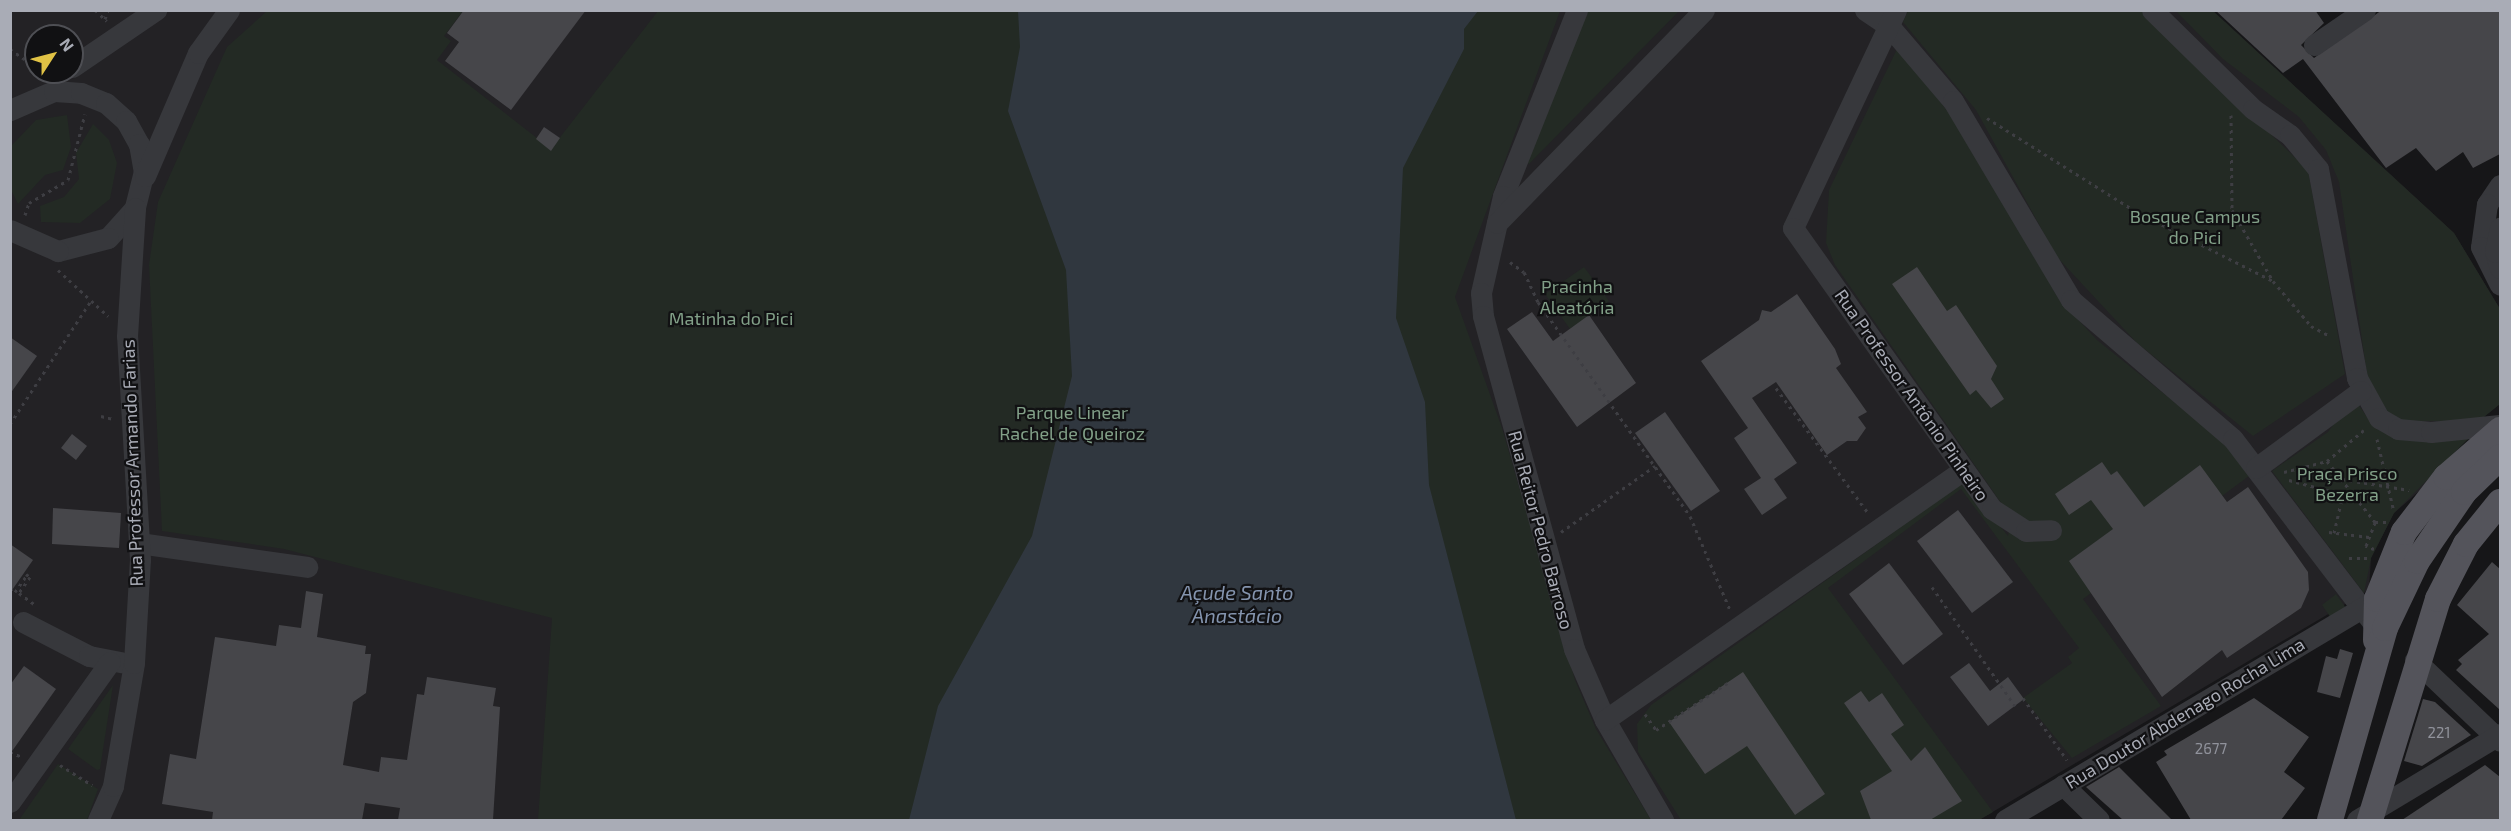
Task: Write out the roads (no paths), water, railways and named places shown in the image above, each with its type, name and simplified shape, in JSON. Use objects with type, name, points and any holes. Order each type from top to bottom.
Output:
[{"type":"main road","points":[[2379,649],[2372,610],[2404,532],[2424,503],[2500,430]]},
{"type":"main road","points":[[2330,820],[2379,649],[2428,543],[2464,492],[2500,458]]},
{"type":"main road","points":[[2366,818],[2415,660],[2438,599],[2466,544],[2500,502]]},
{"type":"main road","points":[[2438,599],[2500,526]]},
{"type":"street","points":[[84,59],[156,10]]},
{"type":"street","points":[[17,227],[58,250],[84,248],[108,238],[135,208],[198,53],[229,10]]},
{"type":"street","name":"Rua Reitor Pedro Barroso","points":[[1577,10],[1497,223],[1481,293],[1483,316],[1574,649],[1605,720],[1663,820]]},
{"type":"street","points":[[1497,223],[1704,10]]},
{"type":"street","points":[[1864,10],[1893,19],[1953,101],[2071,300],[2095,326],[2189,397],[2256,468],[2372,610]]},
{"type":"street","points":[[2152,10],[2229,87],[2290,135],[2318,169],[2361,391],[2379,418],[2398,429],[2432,432],[2500,426]]},
{"type":"street","points":[[2314,45],[2365,10]]},
{"type":"street","name":"Rua Professor Antônio Pinheiro","points":[[1893,19],[1793,228],[1964,470],[2003,518],[2026,531],[2051,530]]},
{"type":"street","points":[[11,110],[50,84]]},
{"type":"street","points":[[34,96],[81,93],[106,103],[126,121],[139,144],[142,186]]},
{"type":"street","points":[[2500,185],[2487,204],[2481,247],[2500,285]]},
{"type":"street","name":"Rua Professor Armando Farias","points":[[98,820],[113,786],[134,663],[139,543],[127,336],[135,208]]},
{"type":"street","points":[[2500,228],[2495,252],[2500,269]]},
{"type":"street","points":[[2256,468],[2361,391]]},
{"type":"street","points":[[1605,720],[1964,470]]},
{"type":"street","points":[[139,543],[307,567]]},
{"type":"street","name":"Rua Doutor Abdenago Rocha Lima","points":[[2005,820],[2071,780],[2372,610]]},
{"type":"street","points":[[22,622],[110,662],[134,663]]},
{"type":"street","points":[[2366,818],[2499,737],[2415,660]]},
{"type":"street","points":[[10,802],[110,662]]},
{"type":"street","points":[[2071,780],[2099,820]]},
{"type":"water","name":"Açude Santo Anastácio","points":[[1018,11],[1478,11],[1464,29],[1464,49],[1403,168],[1396,318],[1425,402],[1429,485],[1516,820],[909,820],[938,706],[1032,536],[1072,376],[1066,270],[1008,111],[1020,47]]},
{"type":"park label","name":"Bosque Campus do Pici","points":[[2195,227]]},
{"type":"park label","name":"Pracinha Aleatória","points":[[1577,297]]},
{"type":"park label","name":"Matinha do Pici","points":[[731,318]]},
{"type":"park label","name":"Parque Linear Rachel de Queiroz","points":[[1072,423]]},
{"type":"park label","name":"Praça Prisco Bezerra","points":[[2347,484]]}]
